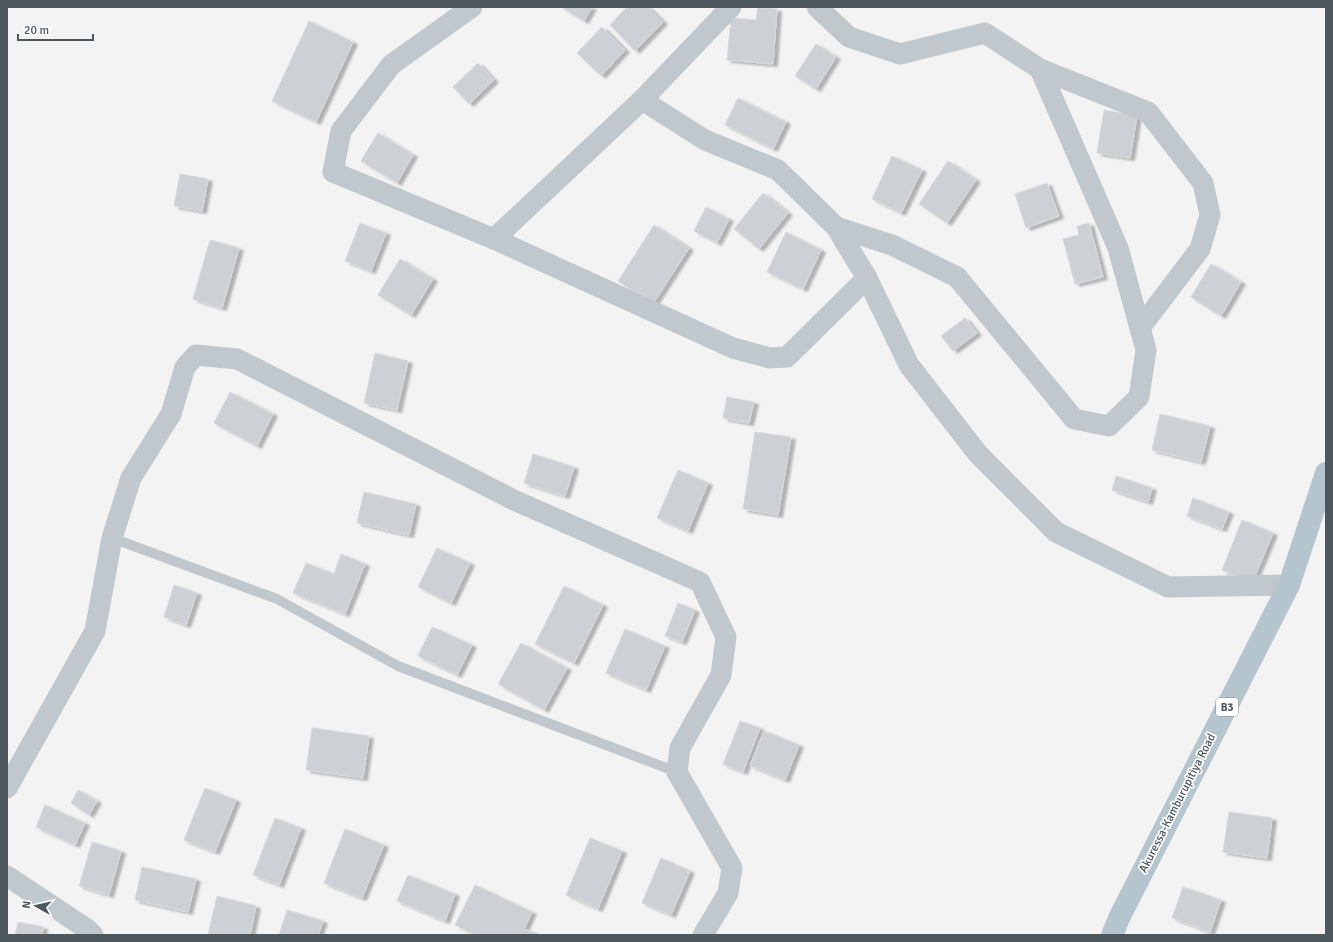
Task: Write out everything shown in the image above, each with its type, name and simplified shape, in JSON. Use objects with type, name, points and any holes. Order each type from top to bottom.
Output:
[{"type":"main road","name":"Akuressa-Kamburupitiya Road","points":[[1112,935],[1120,916],[1289,585],[1326,473]]},
{"type":"street","points":[[472,7],[391,65],[341,131],[333,172],[494,239],[733,348],[770,358],[787,357],[867,278]]},
{"type":"street","points":[[494,239],[642,100],[731,7]]},
{"type":"street","points":[[817,7],[849,37],[900,54],[985,33],[1040,69],[1148,112],[1203,184],[1210,215],[1200,249],[1140,328]]},
{"type":"street","points":[[836,227],[892,245],[957,277],[1074,419],[1109,426],[1139,397],[1146,350],[1118,248],[1040,69]]},
{"type":"street","points":[[642,100],[705,140],[778,170],[836,227],[867,278],[909,365],[978,454],[1056,532],[1168,587],[1289,585]]},
{"type":"street","points":[[7,788],[95,631],[112,538],[130,478],[171,414],[185,367],[196,355],[237,359],[516,501],[700,582],[726,637],[721,675],[680,748],[677,772],[732,868],[728,892],[703,935]]},
{"type":"street","points":[[7,876],[87,929],[93,935]]},
{"type":"lane","points":[[112,538],[277,600],[398,666],[677,772]]},
{"type":"building","points":[[561,7],[592,7],[584,21]]},
{"type":"building","points":[[627,7],[648,7],[663,22],[635,51],[610,25]]},
{"type":"building","points":[[758,8],[777,9],[773,64],[727,60],[731,18],[756,20]]},
{"type":"building","points":[[309,21],[353,42],[316,122],[272,101]]},
{"type":"building","points":[[602,27],[625,50],[601,76],[577,53]]},
{"type":"building","points":[[816,44],[836,57],[816,89],[795,76]]},
{"type":"building","points":[[478,63],[494,80],[469,104],[453,87]]},
{"type":"building","points":[[738,98],[786,122],[773,149],[725,125]]},
{"type":"building","points":[[1104,110],[1137,116],[1130,158],[1097,153]]},
{"type":"building","points":[[378,133],[413,155],[397,183],[361,161]]},
{"type":"building","points":[[892,156],[922,170],[901,213],[872,199]]},
{"type":"building","points":[[948,161],[976,180],[947,223],[919,204]]},
{"type":"building","points":[[180,174],[208,179],[202,211],[174,206]]},
{"type":"building","points":[[1047,183],[1059,216],[1026,228],[1015,194]]},
{"type":"building","points":[[763,193],[788,213],[759,249],[734,229]]},
{"type":"building","points":[[706,207],[729,219],[717,243],[694,231]]},
{"type":"building","points":[[360,223],[386,233],[371,271],[345,261]]},
{"type":"building","points":[[1089,223],[1103,277],[1075,284],[1063,239],[1079,235],[1077,226]]},
{"type":"building","points":[[654,225],[689,248],[653,304],[618,281]]},
{"type":"building","points":[[786,232],[821,250],[803,289],[767,272]]},
{"type":"building","points":[[210,240],[239,248],[222,308],[193,299]]},
{"type":"building","points":[[400,259],[433,279],[411,315],[378,295]]},
{"type":"building","points":[[1211,264],[1241,282],[1221,316],[1191,297]]},
{"type":"building","points":[[965,318],[977,333],[953,351],[941,336]]},
{"type":"building","points":[[375,353],[408,361],[397,410],[364,403]]},
{"type":"building","points":[[230,392],[273,414],[257,446],[214,423]]},
{"type":"building","points":[[727,397],[754,402],[749,423],[723,418]]},
{"type":"building","points":[[1160,414],[1210,426],[1201,462],[1152,450]]},
{"type":"building","points":[[755,432],[791,437],[778,515],[743,509]]},
{"type":"building","points":[[533,454],[574,467],[565,496],[524,483]]},
{"type":"building","points":[[678,470],[708,483],[688,531],[657,518]]},
{"type":"building","points":[[1116,476],[1152,488],[1148,502],[1112,490]]},
{"type":"building","points":[[364,492],[416,504],[409,535],[357,523]]},
{"type":"building","points":[[1193,498],[1229,512],[1222,529],[1187,516]]},
{"type":"building","points":[[1242,520],[1273,533],[1252,583],[1222,570]]},
{"type":"building","points":[[437,548],[470,563],[451,603],[418,587]]},
{"type":"building","points":[[341,554],[365,564],[345,614],[293,593],[306,563],[334,574]]},
{"type":"building","points":[[174,585],[197,593],[186,625],[164,617]]},
{"type":"building","points":[[564,586],[603,605],[574,663],[535,644]]},
{"type":"building","points":[[678,603],[695,610],[682,642],[665,636]]},
{"type":"building","points":[[432,627],[472,645],[457,675],[418,656]]},
{"type":"building","points":[[625,629],[665,646],[646,690],[606,673]]},
{"type":"building","points":[[521,643],[567,668],[544,710],[498,684]]},
{"type":"building","points":[[740,721],[760,728],[743,772],[723,764]]},
{"type":"building","points":[[312,728],[369,736],[363,778],[306,770]]},
{"type":"building","points":[[764,731],[799,745],[785,780],[750,766]]},
{"type":"building","points":[[205,788],[236,800],[215,852],[184,840]]},
{"type":"building","points":[[78,790],[97,801],[89,815],[71,803]]},
{"type":"building","points":[[45,805],[85,823],[75,845],[36,827]]},
{"type":"building","points":[[1229,812],[1272,818],[1267,858],[1223,852]]},
{"type":"building","points":[[275,818],[301,828],[279,885],[253,875]]},
{"type":"building","points":[[345,829],[384,845],[362,898],[324,883]]},
{"type":"building","points":[[590,838],[622,851],[598,909],[566,895]]},
{"type":"building","points":[[92,842],[121,851],[109,895],[79,886]]},
{"type":"building","points":[[661,858],[690,871],[671,915],[642,903]]},
{"type":"building","points":[[142,867],[196,879],[188,912],[135,900]]},
{"type":"building","points":[[408,875],[455,894],[445,921],[397,901]]},
{"type":"building","points":[[475,885],[532,912],[524,929],[533,932],[532,935],[476,935],[455,925]]},
{"type":"building","points":[[1183,887],[1221,900],[1210,932],[1172,918]]},
{"type":"building","points":[[217,896],[256,906],[250,935],[208,935]]},
{"type":"building","points":[[287,910],[323,921],[318,935],[279,935]]},
{"type":"building","points":[[18,922],[43,927],[42,935],[15,935]]}]
